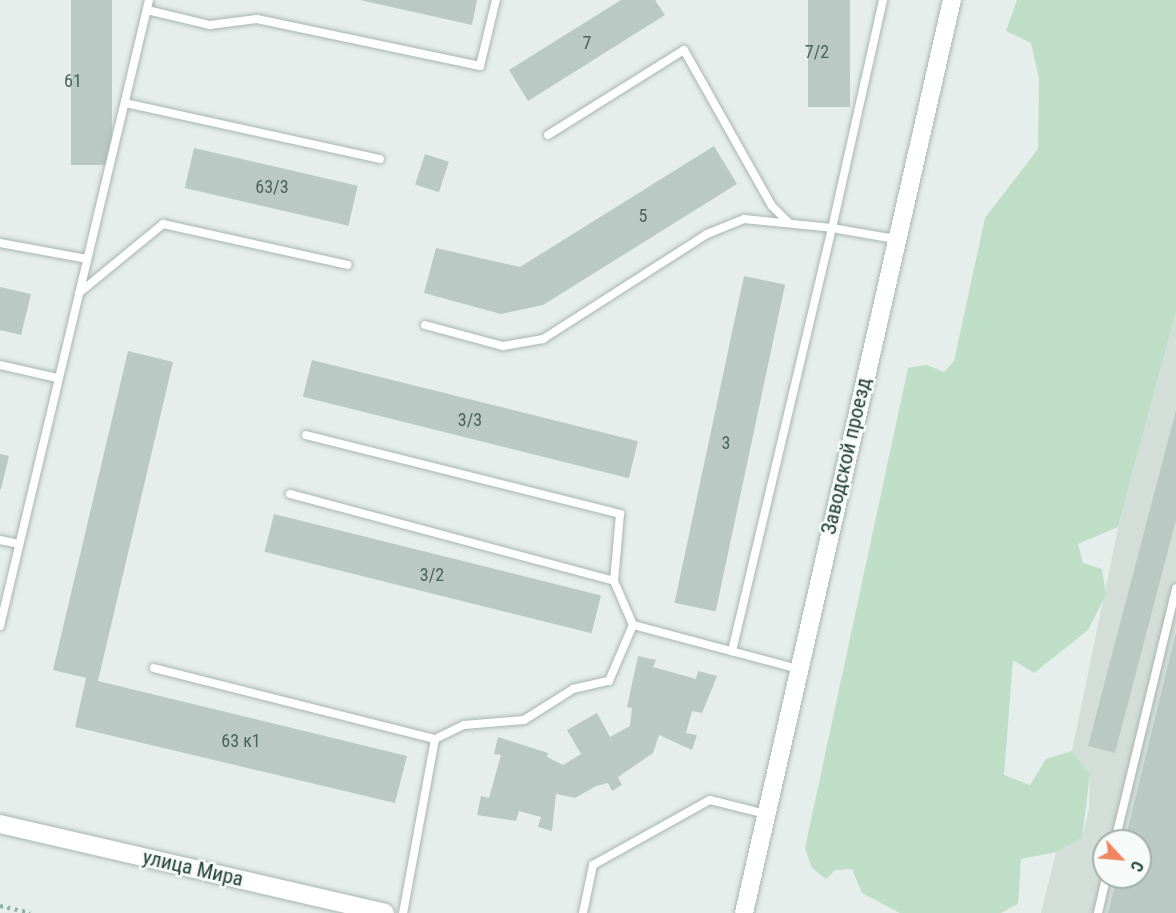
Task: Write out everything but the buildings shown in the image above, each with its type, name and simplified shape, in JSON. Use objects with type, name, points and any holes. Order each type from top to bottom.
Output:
[{"type":"main road","name":"Заводской проезд","points":[[744,913],[895,240],[952,0]]},
{"type":"main road","name":"улица Мира","points":[[0,824],[385,913]]},
{"type":"lane","points":[[0,626],[57,378],[149,0]]},
{"type":"lane","points":[[147,10],[210,25],[257,19],[480,66],[496,0]]},
{"type":"lane","points":[[732,651],[884,0]]},
{"type":"lane","points":[[548,135],[684,50],[772,206],[789,223]]},
{"type":"lane","points":[[125,103],[380,159]]},
{"type":"lane","points":[[425,325],[503,346],[543,339],[707,234],[744,219],[832,228],[895,240]]},
{"type":"lane","points":[[78,294],[163,224],[348,265]]},
{"type":"lane","points":[[0,243],[87,259]]},
{"type":"lane","points":[[0,365],[57,378]]},
{"type":"lane","points":[[154,668],[435,739],[465,725],[524,720],[573,689],[609,681],[633,625],[614,581],[620,514],[306,435]]},
{"type":"lane","points":[[290,494],[614,581]]},
{"type":"lane","points":[[0,540],[19,544]]},
{"type":"lane","points":[[1118,829],[1176,588]]},
{"type":"lane","points":[[633,625],[798,669]]},
{"type":"lane","points":[[403,913],[435,739]]},
{"type":"lane","points":[[583,913],[593,865],[710,800],[766,814]]},
{"type":"lane","points":[[1098,913],[1103,889]]},
{"type":"path","points":[[0,906],[30,913]]},
{"type":"shaded area","points":[[1176,312],[1176,913],[1041,913],[1056,852],[1082,838],[1089,809],[1090,774],[1072,751],[1118,528]]},
{"type":"green space","points":[[1017,0],[1176,0],[1176,312],[1118,527],[1078,544],[1083,563],[1102,569],[1106,595],[1088,630],[1034,673],[1013,660],[1004,775],[1030,785],[1046,759],[1072,751],[1090,774],[1082,838],[1056,852],[1021,859],[1018,904],[1001,913],[900,913],[862,893],[852,869],[835,870],[826,879],[812,868],[805,848],[908,368],[927,365],[944,372],[954,361],[985,218],[1038,149],[1039,78],[1031,43],[1006,31]]}]
